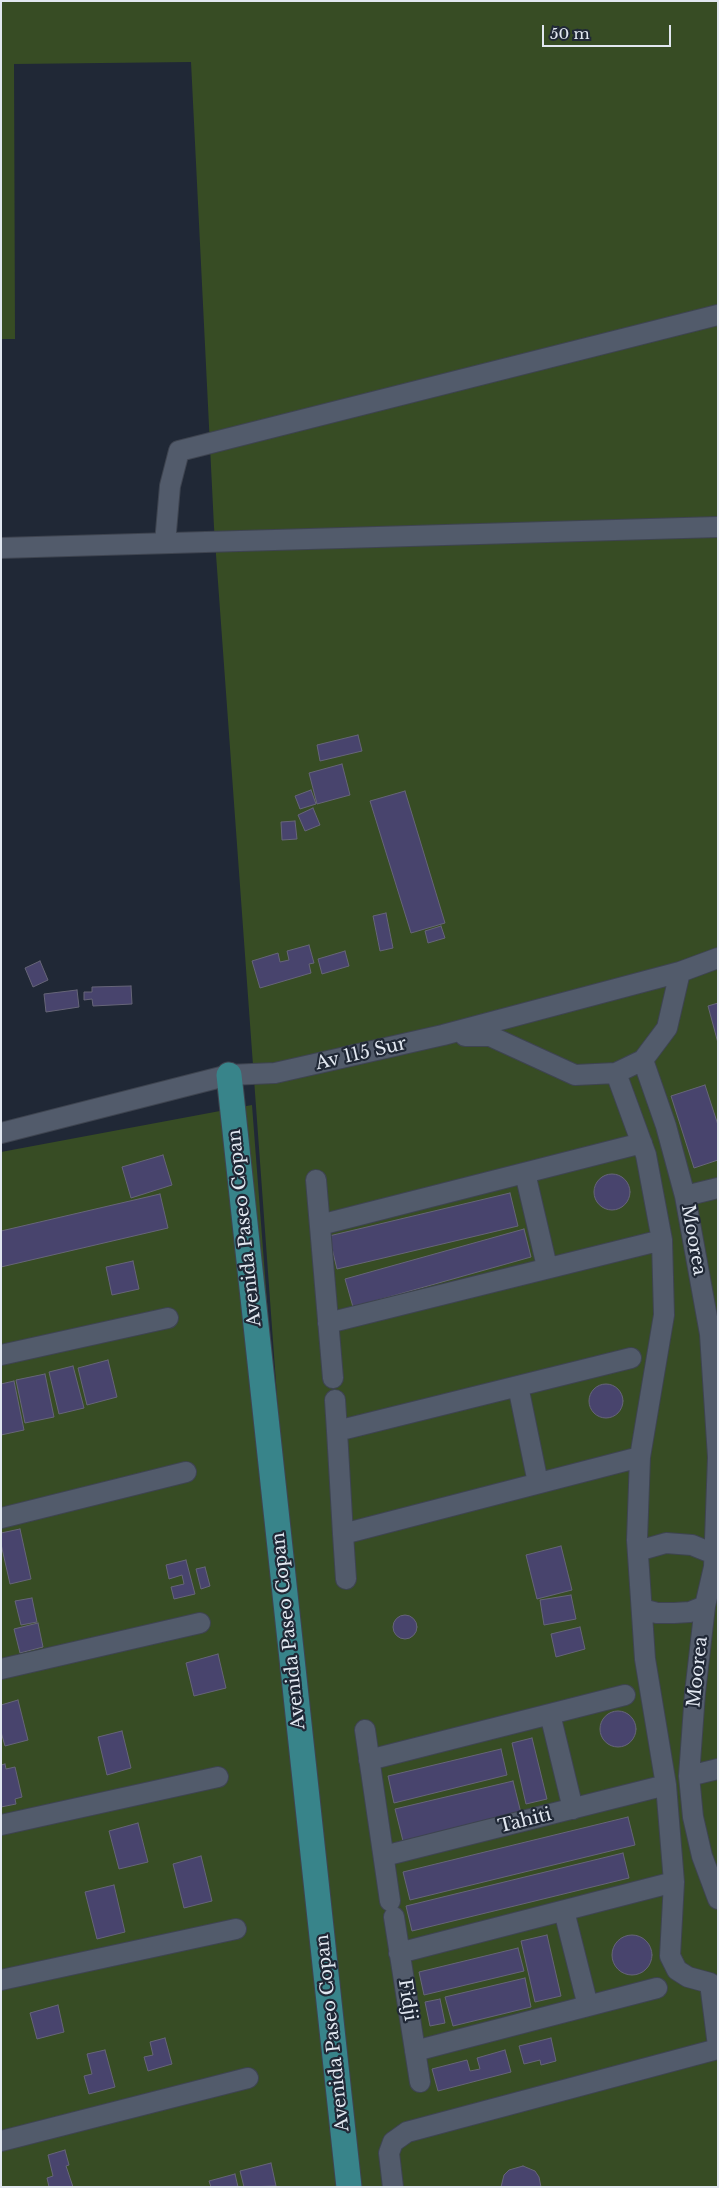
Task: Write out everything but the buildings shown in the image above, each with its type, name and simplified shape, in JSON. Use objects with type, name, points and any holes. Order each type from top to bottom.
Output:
[{"type":"main road","name":"Avenida Paseo Copan","points":[[229,1075],[349,2187]]},
{"type":"street","points":[[165,543],[170,486],[179,451],[718,315]]},
{"type":"street","points":[[1,548],[718,527]]},
{"type":"street","name":"Av 115 Sur","points":[[1,1133],[229,1075],[275,1073],[443,1035],[680,972],[718,958]]},
{"type":"street","points":[[443,1035],[490,1036],[575,1075],[616,1073],[643,1060],[667,1028],[680,972]]},
{"type":"street","name":"Moorea","points":[[643,1060],[666,1126],[685,1196],[710,1334],[718,1457],[714,1554],[705,1606],[689,1776],[693,1817],[702,1856],[717,1894]]},
{"type":"street","points":[[393,2187],[389,2153],[393,2142],[407,2132],[718,2048],[714,1980],[688,1977],[677,1970],[670,1956],[674,1882],[666,1785],[645,1659],[638,1551],[640,1458],[664,1315],[662,1240],[640,1137],[616,1073]]},
{"type":"street","points":[[320,1226],[525,1173],[640,1137],[666,1126]]},
{"type":"street","points":[[525,1173],[547,1267]]},
{"type":"street","points":[[316,1180],[333,1378]]},
{"type":"street","points":[[685,1196],[718,1188]]},
{"type":"street","points":[[328,1323],[547,1267],[662,1240]]},
{"type":"street","points":[[1,1354],[168,1318]]},
{"type":"street","points":[[337,1431],[631,1358]]},
{"type":"street","points":[[518,1386],[538,1482]]},
{"type":"street","points":[[335,1400],[346,1579]]},
{"type":"street","points":[[343,1534],[538,1482],[640,1458]]},
{"type":"street","points":[[1,1518],[186,1472]]},
{"type":"street","points":[[638,1551],[666,1543],[692,1545],[714,1554]]},
{"type":"street","points":[[642,1609],[657,1613],[674,1613],[690,1612],[705,1606]]},
{"type":"street","points":[[1,1669],[200,1623]]},
{"type":"street","points":[[369,1760],[625,1695]]},
{"type":"street","points":[[550,1714],[573,1809]]},
{"type":"street","name":"Fidji","points":[[365,1730],[420,2082]]},
{"type":"street","points":[[689,1776],[718,1768]]},
{"type":"street","points":[[1,1824],[218,1777]]},
{"type":"street","name":"Tahiti","points":[[384,1856],[666,1785]]},
{"type":"street","points":[[399,1953],[674,1882]]},
{"type":"street","points":[[564,1910],[588,2006]]},
{"type":"street","points":[[1,1980],[236,1929]]},
{"type":"street","points":[[415,2051],[657,1988]]},
{"type":"street","points":[[1,2141],[248,2078]]},
{"type":"green space","points":[[1,1],[718,1],[718,2187],[1,2187],[1,1152],[252,1105],[333,2169],[214,527],[191,62],[14,64],[15,339],[1,339]]}]
